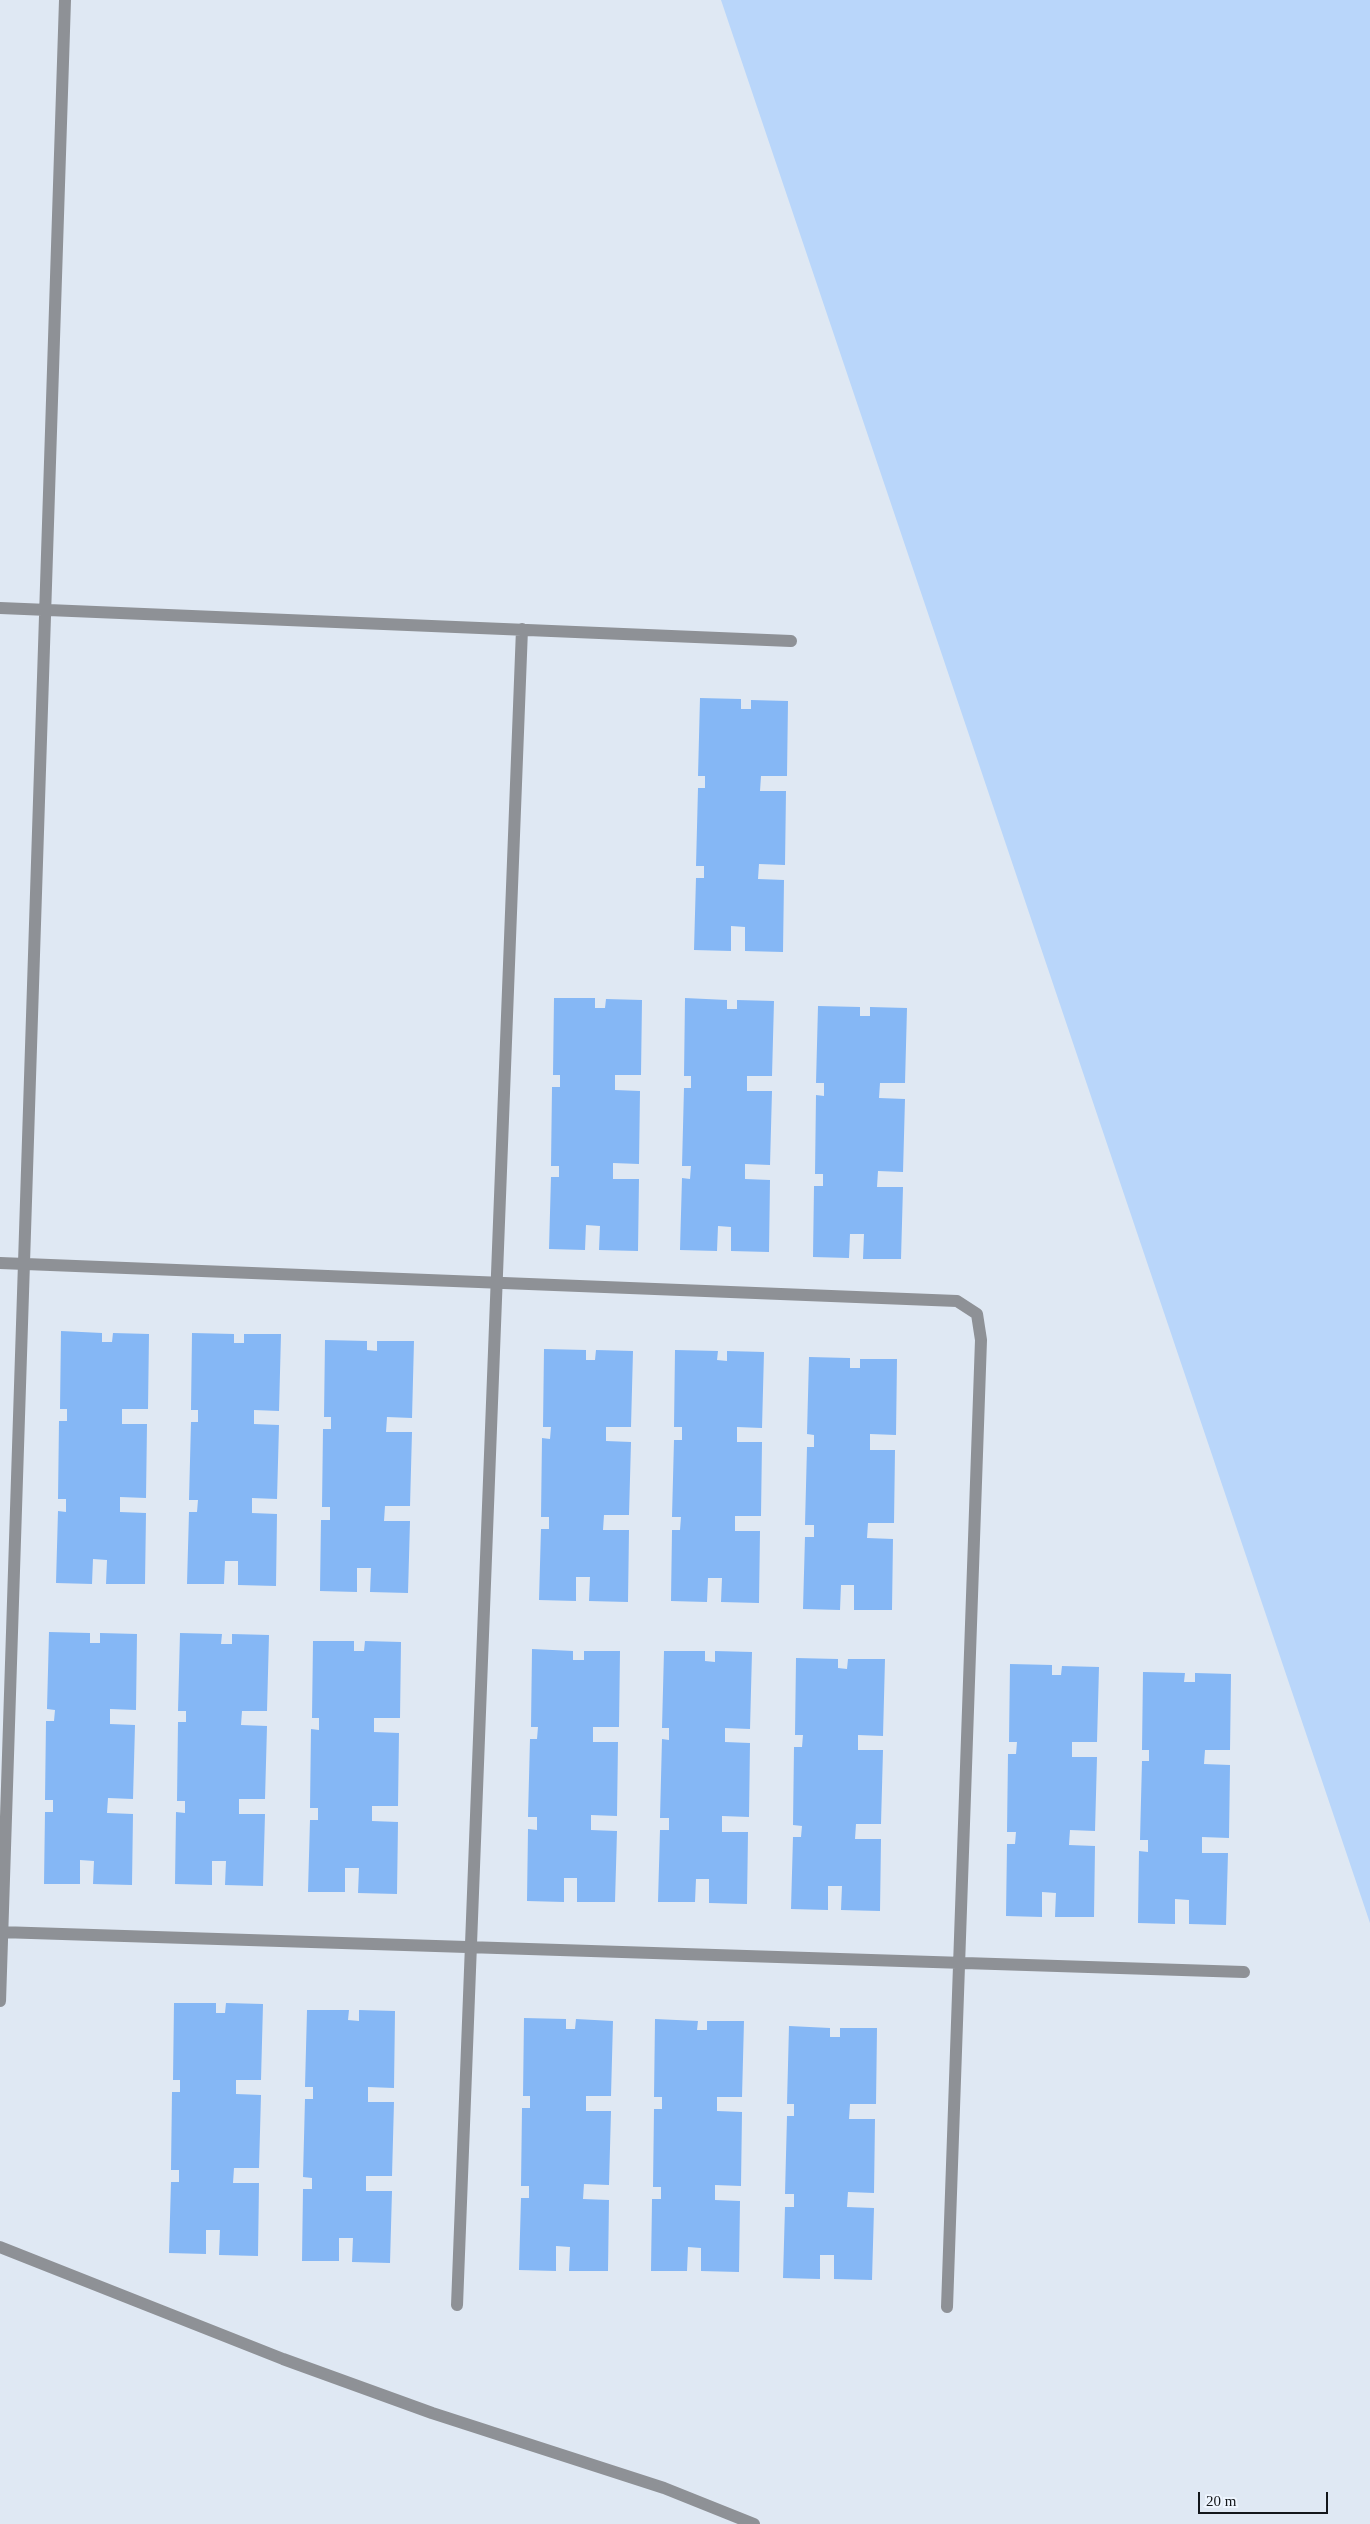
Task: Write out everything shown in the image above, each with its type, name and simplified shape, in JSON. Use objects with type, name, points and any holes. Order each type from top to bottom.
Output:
[{"type":"street","points":[[0,2001],[65,0]]},
{"type":"street","points":[[0,608],[791,641]]},
{"type":"street","points":[[457,2305],[522,629]]},
{"type":"street","points":[[0,1263],[957,1301],[977,1314],[980,1350],[947,2307]]},
{"type":"street","points":[[1,1932],[1244,1972]]},
{"type":"street","points":[[0,2247],[187,2323],[283,2359],[432,2413],[664,2488],[754,2524]]},
{"type":"shaded area","points":[[721,0],[1370,0],[1370,1923]]},
{"type":"building","points":[[700,698],[741,699],[741,709],[751,709],[751,700],[788,701],[787,776],[761,776],[760,791],[786,791],[785,865],[759,864],[758,879],[784,880],[783,952],[745,951],[745,927],[731,926],[731,951],[694,950],[696,878],[704,878],[704,866],[696,866],[698,788],[705,788],[705,776],[698,776]]},
{"type":"building","points":[[554,998],[595,998],[595,1008],[605,1008],[606,999],[642,1000],[641,1075],[615,1075],[615,1090],[640,1091],[639,1164],[613,1163],[613,1179],[639,1179],[638,1251],[599,1250],[600,1226],[586,1225],[585,1250],[549,1249],[551,1177],[559,1177],[559,1166],[551,1166],[552,1087],[560,1087],[560,1075],[553,1075]]},
{"type":"building","points":[[685,998],[727,1000],[727,1009],[737,1009],[737,1000],[774,1001],[772,1076],[747,1076],[747,1091],[772,1091],[770,1165],[745,1164],[745,1179],[770,1180],[769,1252],[731,1251],[731,1227],[718,1226],[717,1251],[680,1250],[682,1178],[690,1179],[691,1166],[682,1166],[684,1088],[691,1088],[691,1076],[684,1076]]},
{"type":"building","points":[[818,1006],[860,1007],[860,1016],[870,1016],[870,1007],[907,1008],[905,1083],[880,1083],[879,1098],[905,1099],[903,1172],[878,1171],[877,1187],[903,1187],[901,1259],[863,1259],[864,1234],[850,1234],[849,1258],[813,1257],[814,1186],[823,1186],[823,1174],[815,1174],[816,1095],[824,1096],[824,1083],[816,1083]]},
{"type":"building","points":[[61,1331],[102,1333],[102,1342],[112,1342],[113,1333],[149,1334],[148,1409],[122,1409],[122,1424],[147,1424],[146,1498],[120,1497],[120,1512],[146,1513],[145,1584],[106,1584],[107,1560],[93,1559],[92,1584],[56,1583],[58,1511],[66,1512],[66,1499],[58,1499],[59,1421],[67,1421],[67,1409],[60,1409]]},
{"type":"building","points":[[192,1333],[234,1334],[234,1343],[244,1343],[244,1334],[281,1334],[279,1411],[254,1410],[254,1424],[279,1425],[277,1499],[252,1498],[252,1513],[277,1514],[276,1586],[238,1585],[238,1561],[225,1561],[224,1584],[187,1584],[189,1512],[197,1512],[198,1500],[189,1500],[191,1422],[198,1422],[198,1410],[191,1410]]},
{"type":"building","points":[[325,1340],[367,1341],[367,1350],[377,1351],[377,1341],[414,1341],[412,1418],[387,1417],[386,1432],[412,1432],[410,1506],[385,1506],[384,1521],[410,1521],[408,1593],[370,1592],[371,1568],[357,1568],[357,1592],[320,1591],[321,1520],[330,1520],[330,1507],[322,1507],[323,1429],[331,1429],[331,1417],[324,1417]]},
{"type":"building","points":[[544,1349],[586,1350],[586,1360],[595,1360],[596,1350],[633,1351],[631,1427],[606,1427],[606,1441],[631,1442],[629,1515],[604,1515],[603,1530],[629,1530],[628,1602],[589,1601],[590,1577],[576,1577],[576,1601],[539,1600],[541,1529],[549,1529],[549,1517],[541,1517],[542,1438],[550,1439],[551,1427],[543,1427]]},
{"type":"building","points":[[675,1350],[718,1351],[717,1360],[727,1361],[727,1351],[764,1352],[762,1428],[737,1427],[737,1442],[762,1442],[761,1516],[735,1516],[735,1531],[760,1531],[759,1603],[721,1602],[722,1578],[708,1578],[707,1602],[671,1601],[672,1530],[680,1530],[681,1517],[672,1517],[674,1440],[682,1440],[682,1427],[674,1427]]},
{"type":"building","points":[[809,1357],[850,1358],[850,1368],[860,1368],[860,1359],[897,1359],[896,1435],[870,1434],[870,1450],[895,1450],[894,1523],[868,1523],[867,1538],[893,1539],[892,1610],[854,1610],[854,1585],[841,1585],[840,1610],[803,1609],[805,1537],[814,1537],[814,1525],[805,1525],[807,1447],[814,1447],[814,1435],[807,1434]]},
{"type":"building","points":[[49,1632],[90,1633],[90,1643],[100,1643],[100,1633],[137,1634],[136,1710],[110,1709],[110,1724],[135,1725],[133,1799],[108,1798],[107,1813],[133,1814],[132,1885],[93,1884],[94,1861],[80,1860],[80,1884],[44,1884],[45,1812],[53,1812],[53,1800],[45,1800],[46,1721],[54,1721],[55,1710],[47,1709]]},
{"type":"building","points":[[180,1633],[222,1634],[221,1644],[232,1644],[232,1634],[269,1635],[267,1711],[242,1711],[241,1725],[267,1726],[265,1799],[239,1799],[239,1814],[265,1814],[263,1886],[225,1885],[226,1861],[212,1861],[212,1885],[175,1884],[176,1812],[185,1813],[185,1801],[177,1801],[178,1722],[186,1722],[186,1711],[178,1711]]},
{"type":"building","points":[[313,1641],[354,1641],[354,1651],[364,1651],[365,1641],[401,1642],[400,1718],[374,1718],[374,1732],[399,1733],[398,1806],[372,1806],[372,1821],[398,1822],[397,1894],[358,1893],[359,1868],[345,1868],[345,1892],[308,1892],[310,1820],[318,1820],[318,1808],[310,1808],[311,1729],[319,1730],[319,1718],[312,1718]]},
{"type":"building","points":[[532,1649],[573,1651],[573,1660],[584,1660],[584,1651],[620,1651],[619,1727],[593,1727],[593,1742],[618,1742],[617,1816],[591,1815],[591,1830],[617,1831],[615,1902],[577,1902],[577,1878],[564,1878],[564,1902],[527,1901],[528,1829],[537,1830],[537,1817],[528,1817],[530,1739],[537,1739],[538,1727],[531,1727]]},
{"type":"building","points":[[664,1651],[705,1651],[705,1661],[715,1662],[715,1651],[752,1652],[750,1729],[725,1728],[725,1742],[750,1743],[749,1817],[722,1816],[722,1832],[748,1832],[747,1904],[709,1903],[709,1879],[696,1879],[695,1902],[658,1902],[660,1830],[669,1830],[669,1818],[660,1818],[662,1739],[669,1740],[669,1728],[662,1728]]},
{"type":"building","points":[[796,1658],[838,1659],[838,1668],[847,1669],[848,1659],[885,1659],[883,1736],[858,1735],[858,1750],[883,1750],[881,1824],[856,1824],[855,1839],[881,1839],[880,1911],[841,1910],[842,1886],[828,1886],[828,1910],[791,1909],[793,1837],[801,1837],[802,1826],[793,1825],[794,1747],[802,1747],[803,1735],[795,1735]]},
{"type":"building","points":[[1010,1664],[1052,1665],[1052,1675],[1061,1675],[1062,1666],[1099,1667],[1097,1742],[1072,1742],[1072,1757],[1097,1757],[1095,1831],[1070,1830],[1069,1845],[1095,1846],[1094,1917],[1055,1917],[1056,1893],[1042,1892],[1042,1917],[1006,1916],[1007,1844],[1015,1844],[1016,1832],[1007,1832],[1008,1754],[1016,1754],[1017,1742],[1009,1742]]},
{"type":"building","points":[[1143,1672],[1185,1673],[1184,1682],[1195,1682],[1195,1673],[1231,1674],[1230,1750],[1205,1750],[1204,1764],[1230,1765],[1229,1838],[1202,1837],[1202,1853],[1228,1853],[1226,1925],[1189,1924],[1189,1900],[1175,1899],[1175,1924],[1138,1923],[1139,1851],[1148,1852],[1148,1840],[1140,1840],[1142,1761],[1149,1761],[1149,1750],[1142,1750]]},
{"type":"building","points":[[174,2003],[216,2003],[216,2013],[225,2013],[226,2003],[263,2004],[261,2080],[236,2080],[236,2094],[261,2095],[259,2168],[234,2168],[233,2183],[259,2183],[258,2256],[219,2255],[220,2230],[206,2230],[206,2254],[169,2253],[171,2182],[179,2182],[179,2170],[171,2170],[172,2092],[180,2092],[180,2080],[173,2080]]},
{"type":"building","points":[[307,2010],[349,2010],[348,2020],[359,2021],[359,2010],[395,2011],[394,2088],[368,2087],[368,2102],[394,2102],[392,2176],[366,2176],[366,2191],[392,2191],[390,2263],[352,2262],[353,2238],[339,2238],[339,2261],[302,2261],[303,2189],[312,2189],[312,2178],[303,2177],[305,2099],[313,2099],[313,2087],[305,2087]]},
{"type":"building","points":[[524,2018],[566,2019],[566,2029],[575,2029],[576,2019],[613,2021],[611,2096],[586,2096],[586,2111],[611,2111],[609,2185],[584,2184],[583,2199],[609,2200],[608,2271],[569,2271],[570,2247],[556,2246],[556,2271],[519,2270],[521,2198],[529,2198],[529,2186],[521,2186],[522,2108],[530,2108],[530,2096],[523,2096]]},
{"type":"building","points":[[655,2019],[698,2021],[697,2030],[707,2030],[707,2021],[744,2021],[742,2097],[717,2097],[717,2111],[742,2112],[741,2186],[715,2185],[715,2200],[740,2201],[739,2272],[701,2271],[701,2248],[688,2247],[687,2271],[651,2271],[652,2199],[661,2199],[661,2187],[653,2187],[654,2109],[662,2109],[662,2097],[654,2097]]},
{"type":"building","points":[[789,2026],[830,2028],[830,2037],[840,2037],[840,2028],[877,2028],[876,2104],[850,2104],[849,2119],[875,2119],[874,2193],[848,2192],[847,2207],[874,2208],[872,2280],[834,2279],[834,2255],[820,2255],[820,2279],[783,2278],[785,2207],[794,2207],[794,2194],[785,2194],[787,2116],[794,2116],[794,2104],[787,2104]]}]
